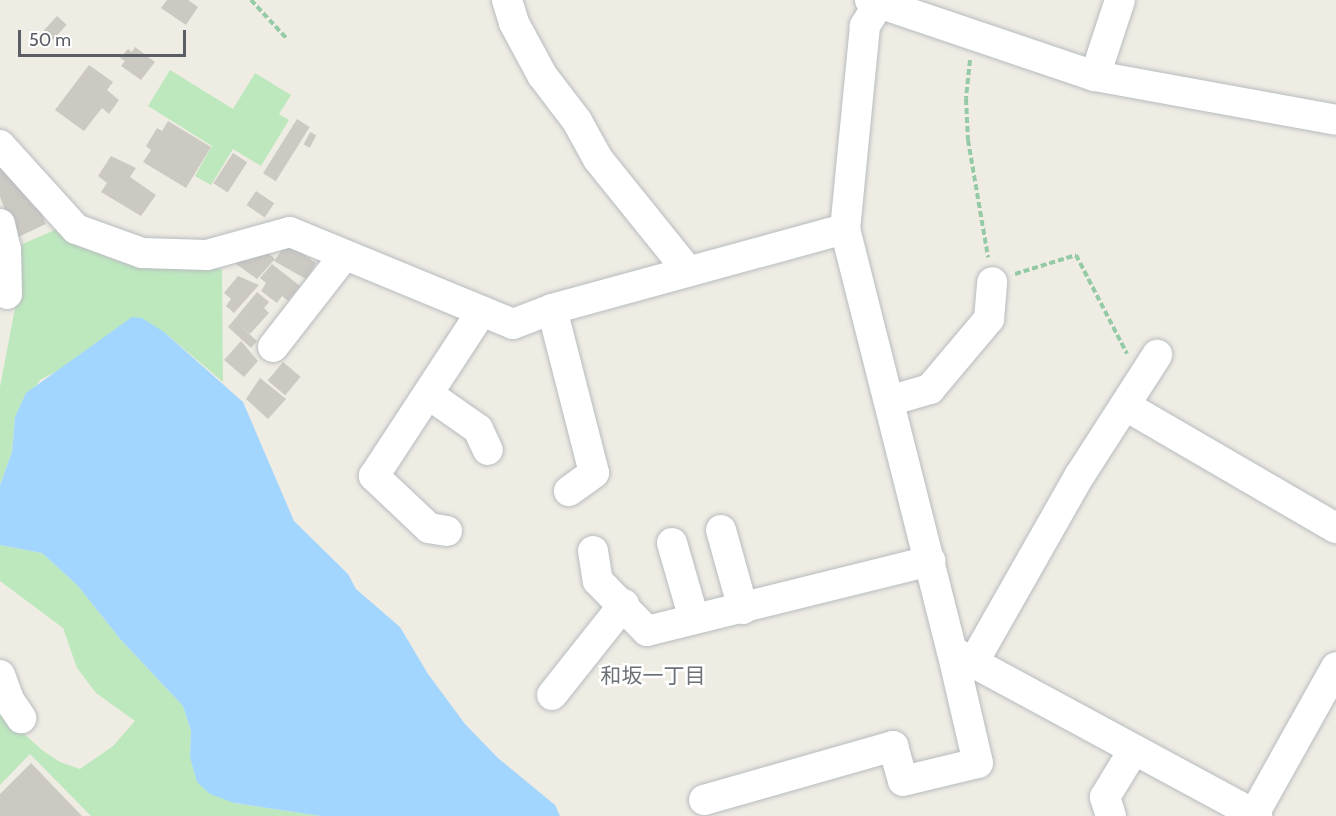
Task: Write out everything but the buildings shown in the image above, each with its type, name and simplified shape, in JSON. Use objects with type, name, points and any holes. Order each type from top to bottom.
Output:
[{"type":"street","points":[[507,0],[514,23],[542,75],[578,121],[598,159],[688,271]]},
{"type":"street","points":[[1095,76],[1120,0]]},
{"type":"street","points":[[704,800],[894,746],[903,781],[978,763],[963,657],[930,561],[845,229],[865,26],[877,1],[972,37],[1095,76],[1336,120]]},
{"type":"street","points":[[0,145],[76,229],[142,254],[207,255],[290,232],[343,257],[513,324],[552,309],[845,229]]},
{"type":"street","points":[[0,224],[6,249],[7,294]]},
{"type":"street","points":[[273,347],[343,257]]},
{"type":"street","points":[[889,401],[930,389],[989,319],[992,282]]},
{"type":"street","points":[[552,309],[594,473],[569,491]]},
{"type":"street","points":[[447,531],[429,528],[374,476],[482,311]]},
{"type":"street","points":[[963,657],[1150,366]]},
{"type":"street","points":[[428,394],[478,429],[488,450]]},
{"type":"street","points":[[1126,406],[1336,528]]},
{"type":"street","points":[[721,531],[743,609]]},
{"type":"street","points":[[672,543],[694,620]]},
{"type":"street","points":[[593,551],[598,581],[624,604],[647,631],[930,561]]},
{"type":"street","points":[[552,695],[624,604]]},
{"type":"street","points":[[963,657],[1133,752],[1256,815],[1336,667]]},
{"type":"street","points":[[0,675],[9,700],[21,718]]},
{"type":"street","points":[[1111,816],[1105,797],[1133,752]]},
{"type":"path","points":[[251,0],[286,39]]},
{"type":"path","points":[[972,37],[966,99],[968,140],[992,282],[1076,255],[1130,360],[1150,366]]},
{"type":"green space","points":[[170,70],[233,109],[255,73],[291,95],[279,114],[289,120],[261,166],[233,149],[211,185],[195,176],[212,146],[148,106]]},
{"type":"green space","points":[[57,229],[80,246],[123,263],[222,269],[223,382],[164,332],[65,367],[40,380],[15,417],[12,452],[0,485],[0,387],[15,308],[18,246]]},
{"type":"green space","points":[[0,545],[42,553],[78,586],[121,640],[183,706],[191,731],[190,757],[234,803],[321,816],[91,816],[30,754],[0,785],[0,712],[42,750],[60,762],[80,769],[113,746],[135,721],[96,693],[77,668],[63,628],[0,581]]},
{"type":"water","points":[[132,317],[142,318],[164,332],[243,402],[294,521],[348,574],[356,589],[400,627],[428,674],[465,724],[498,758],[555,805],[560,816],[321,816],[234,803],[210,794],[197,782],[190,757],[191,731],[183,706],[121,640],[78,586],[42,553],[0,545],[0,485],[12,452],[15,417],[26,393]]},
{"type":"district","name":"和坂一丁目","points":[[653,676]]}]
